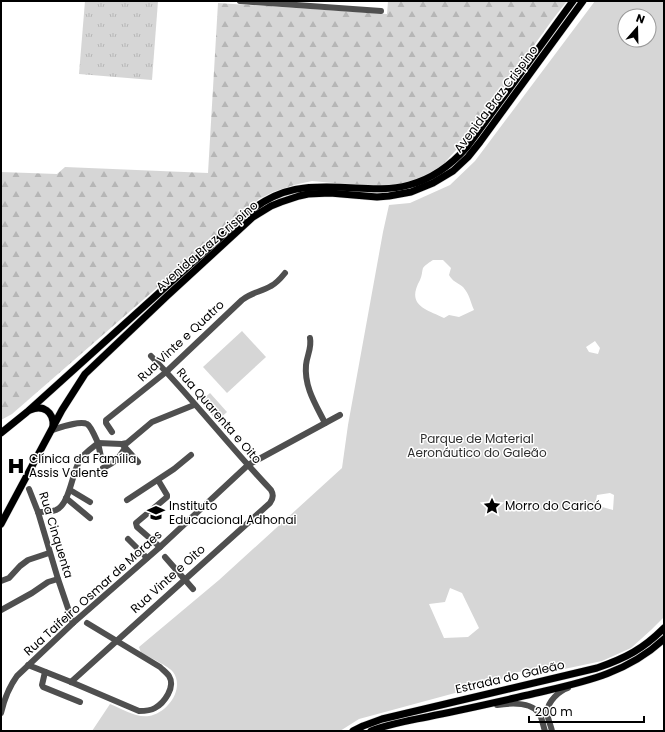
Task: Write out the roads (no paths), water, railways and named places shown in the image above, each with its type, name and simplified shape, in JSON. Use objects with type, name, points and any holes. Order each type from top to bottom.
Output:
[{"type":"main road","name":"Avenida Braz Crispino","points":[[1,433],[27,412],[243,217],[262,202],[286,192],[309,187],[332,186],[381,189],[398,188],[420,182],[441,171],[460,155],[474,138],[573,1]]},
{"type":"main road","name":"Avenida Braz Crispino","points":[[1,524],[74,390],[88,370],[166,296],[253,217],[261,211],[290,198],[308,194],[330,193],[377,197],[401,195],[416,191],[453,171],[468,157],[480,142],[583,1]]},
{"type":"main road","points":[[27,412],[35,408],[46,410],[50,413],[53,420],[52,429]]},
{"type":"main road","points":[[1,513],[5,512],[9,508]]},
{"type":"main road","name":"Estrada do Galeão","points":[[353,731],[382,719],[598,668],[629,655],[641,648],[664,628]]},
{"type":"main road","name":"Estrada do Galeão","points":[[371,731],[388,725],[458,711],[598,678],[622,668],[649,652],[664,639]]},
{"type":"street","points":[[240,1],[381,11]]},
{"type":"street","name":"Rua Vinte e Quatro","points":[[112,432],[106,423],[106,420],[166,372],[242,300],[250,294],[271,286],[285,273]]},
{"type":"street","points":[[310,338],[311,344],[306,365],[306,381],[311,397],[325,423]]},
{"type":"street","name":"Rua Quarenta e Oito","points":[[151,356],[271,490]]},
{"type":"street","points":[[103,468],[116,460],[121,455],[124,446],[152,422],[194,405]]},
{"type":"street","name":"Rua Taifeiro Osmar de Moraes","points":[[1,713],[6,696],[17,676],[73,623],[160,547],[248,465],[340,415]]},
{"type":"street","points":[[52,429],[84,423],[89,426],[98,443],[100,457]]},
{"type":"street","points":[[1,428],[9,426]]},
{"type":"street","points":[[38,512],[57,510],[63,504],[70,490],[73,476],[80,460],[86,452],[98,443],[124,446],[138,462]]},
{"type":"street","points":[[127,500],[174,469],[191,455]]},
{"type":"street","points":[[158,480],[167,497],[138,521],[136,525],[160,547]]},
{"type":"street","name":"Rua Cinquenta","points":[[29,488],[73,623]]},
{"type":"street","points":[[70,490],[90,502]]},
{"type":"street","name":"Rua Vinte e Oito","points":[[71,682],[270,503],[273,498],[273,493],[271,490]]},
{"type":"street","points":[[66,498],[90,518]]},
{"type":"street","points":[[128,539],[147,558]]},
{"type":"street","points":[[1,582],[9,578],[28,560],[50,553]]},
{"type":"street","points":[[165,558],[193,589]]},
{"type":"street","points":[[1,610],[48,582],[58,579]]},
{"type":"street","points":[[69,611],[81,617]]},
{"type":"street","points":[[28,665],[139,711],[156,708],[169,692],[171,684],[170,677],[160,667],[87,623]]},
{"type":"street","points":[[45,672],[42,682],[43,687],[80,702]]},
{"type":"street","points":[[552,731],[547,712],[552,700],[562,690],[584,682]]},
{"type":"street","points":[[458,711],[498,704],[518,703],[534,708],[540,713],[545,731]]},
{"type":"place","name":"Clínica da Família Assis Valente","points":[[16,466]]},
{"type":"place","name":"Morro do Caricó","points":[[492,506]]},
{"type":"place","name":"Instituto Educacional Adhonai","points":[[156,513]]},
{"type":"park label","name":"Parque de Material Aeronáutico do Galeão","points":[[477,446]]}]
